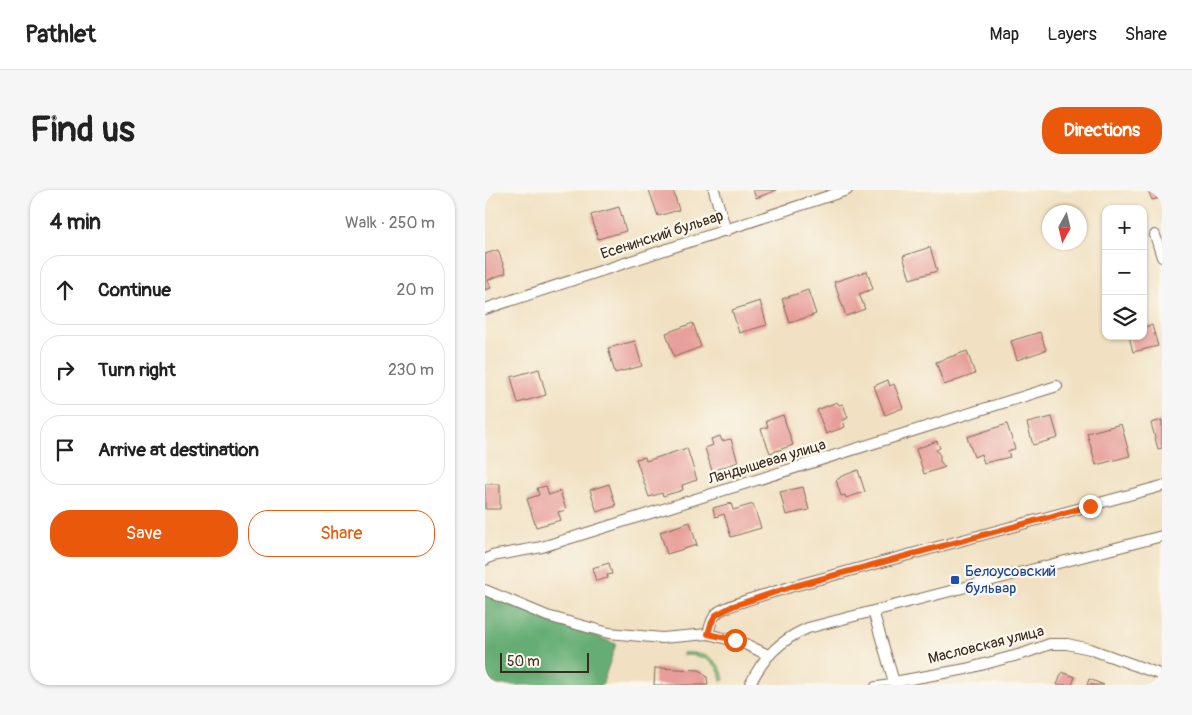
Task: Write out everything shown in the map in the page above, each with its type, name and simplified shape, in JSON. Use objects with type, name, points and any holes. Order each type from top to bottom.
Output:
[{"type":"street","points":[[713,190],[726,231]]},
{"type":"street","name":"Есенинский бульвар","points":[[485,309],[847,190]]},
{"type":"street","points":[[1155,235],[1162,258]]},
{"type":"street","name":"Ландышевая улица","points":[[485,560],[492,556],[542,548],[1057,386]]},
{"type":"street","points":[[708,634],[716,615],[733,606],[800,585],[1162,486]]},
{"type":"street","points":[[750,685],[768,656],[786,639],[801,630],[1162,536]]},
{"type":"street","points":[[485,590],[547,616],[609,633],[662,638],[708,634],[743,643],[768,656]]},
{"type":"street","points":[[873,611],[894,682]]},
{"type":"street","name":"Масловская улица","points":[[894,682],[965,669],[1025,653],[1049,644],[1067,644],[1090,649],[1162,675]]},
{"type":"lane","name":"Масловская улица","points":[[874,685],[894,682]]},
{"type":"green space","points":[[485,593],[616,644],[602,685],[498,685],[485,679]]},
{"type":"green space","points":[[683,653],[704,655],[710,658],[719,666],[724,680],[721,681],[717,668],[708,660],[697,656],[683,655]]},
{"type":"building","points":[[649,190],[673,190],[679,210],[658,216]]},
{"type":"building","points":[[753,190],[777,190],[756,198]]},
{"type":"building","points":[[1148,190],[1162,190],[1162,197],[1152,200]]},
{"type":"building","points":[[619,207],[626,231],[598,239],[591,215]]},
{"type":"building","points":[[930,247],[937,271],[910,279],[903,256]]},
{"type":"building","points":[[498,250],[506,273],[488,280],[491,288],[485,290],[485,254]]},
{"type":"building","points":[[867,271],[873,289],[859,294],[865,309],[846,316],[834,282]]},
{"type":"building","points":[[808,290],[816,314],[790,323],[782,299]]},
{"type":"building","points":[[760,301],[767,325],[739,333],[732,310]]},
{"type":"building","points":[[693,323],[701,347],[674,357],[666,333]]},
{"type":"building","points":[[1152,325],[1158,346],[1133,352],[1130,340],[1147,340],[1147,326]]},
{"type":"building","points":[[1040,332],[1046,350],[1017,360],[1011,341]]},
{"type":"building","points":[[635,341],[642,366],[615,373],[608,348]]},
{"type":"building","points":[[967,351],[975,374],[944,385],[936,362]]},
{"type":"building","points":[[539,369],[546,395],[518,403],[511,377]]},
{"type":"building","points":[[888,380],[890,386],[894,384],[903,408],[885,415],[874,386]]},
{"type":"building","points":[[837,402],[839,405],[843,404],[848,418],[843,420],[845,427],[826,434],[817,410]]},
{"type":"building","points":[[783,415],[793,445],[770,453],[761,429],[768,427],[766,421]]},
{"type":"building","points":[[1052,417],[1058,438],[1033,445],[1027,423]]},
{"type":"building","points":[[1162,420],[1162,448],[1158,449],[1151,423]]},
{"type":"building","points":[[1007,424],[1015,449],[1008,451],[1010,457],[984,463],[981,454],[974,457],[967,437]]},
{"type":"building","points":[[1121,424],[1130,456],[1096,465],[1087,433]]},
{"type":"building","points":[[720,436],[722,441],[731,439],[738,462],[712,471],[705,448],[713,445],[711,439]]},
{"type":"building","points":[[937,441],[940,448],[936,450],[940,455],[940,461],[945,467],[924,474],[916,449]]},
{"type":"building","points":[[687,448],[697,480],[682,485],[683,490],[663,496],[662,493],[649,497],[636,459],[645,457],[646,461]]},
{"type":"building","points":[[858,470],[865,492],[846,498],[845,495],[841,496],[836,480]]},
{"type":"building","points":[[485,484],[500,484],[500,509],[485,509]]},
{"type":"building","points":[[609,484],[616,506],[597,512],[590,490]]},
{"type":"building","points":[[546,486],[549,495],[560,491],[566,510],[558,512],[561,520],[536,527],[527,499],[539,495],[537,488]]},
{"type":"building","points":[[803,487],[809,510],[786,515],[780,492]]},
{"type":"building","points":[[731,503],[733,510],[753,504],[761,528],[731,537],[724,514],[715,517],[713,508]]},
{"type":"building","points":[[690,522],[697,545],[667,554],[660,532]]},
{"type":"building","points":[[609,563],[612,574],[607,575],[608,578],[596,581],[592,568]]},
{"type":"building","points":[[655,668],[700,670],[707,677],[708,685],[654,685]]},
{"type":"building","points":[[1062,672],[1075,677],[1072,685],[1057,685]]},
{"type":"building","points":[[1089,679],[1104,685],[1087,685]]},
{"type":"place","name":"Белоусовский бульвар","points":[[955,580]]},
{"type":"route","points":[[735,640],[708,634],[716,615],[729,607],[791,587],[930,548],[1090,506]]}]
